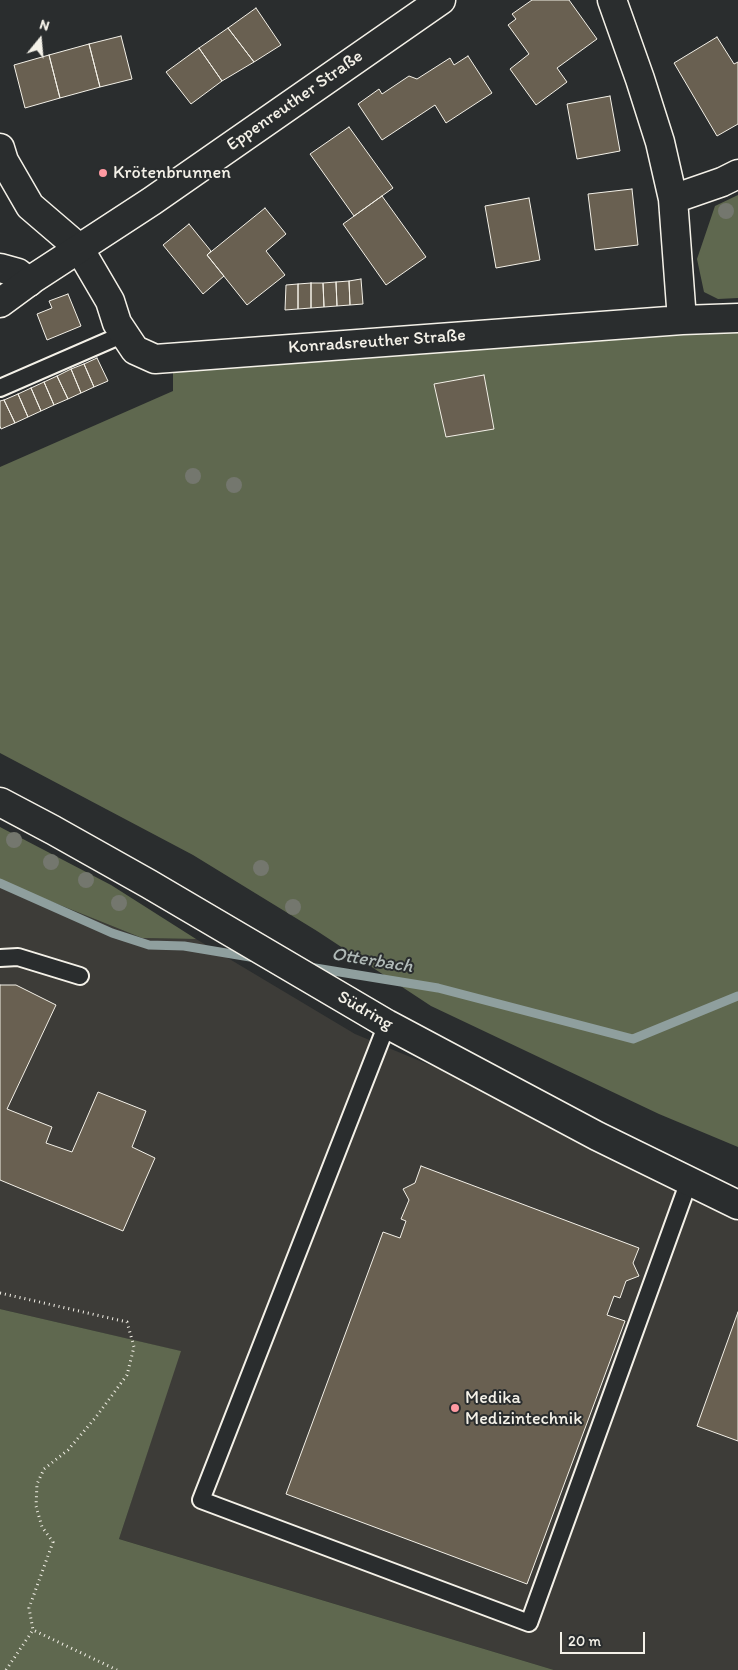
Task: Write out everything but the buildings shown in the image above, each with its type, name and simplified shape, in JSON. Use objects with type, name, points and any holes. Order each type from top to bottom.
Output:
[{"type":"street","name":"Eppenreuther Straße","points":[[0,303],[79,248],[152,201],[441,0]]},
{"type":"street","points":[[612,0],[660,142],[673,199],[682,320]]},
{"type":"street","name":"Konradsreuther Straße","points":[[0,148],[4,161],[30,206],[79,248],[110,301],[117,323],[134,350],[155,359],[682,320],[738,318]]},
{"type":"street","points":[[673,199],[722,182],[738,174]]},
{"type":"street","points":[[0,268],[18,273],[29,282]]},
{"type":"street","name":"Südring","points":[[0,802],[54,830],[149,884],[386,1024],[597,1136],[738,1205]]},
{"type":"lane","points":[[0,388],[124,334]]},
{"type":"lane","points":[[0,958],[18,957],[80,976]]},
{"type":"lane","points":[[386,1024],[201,1500],[529,1623],[690,1181]]},
{"type":"path","points":[[0,1293],[127,1322],[134,1347],[127,1375],[96,1417],[68,1450],[44,1469],[36,1484],[36,1506],[42,1527],[53,1542],[29,1608],[33,1630],[6,1670]]},
{"type":"path","points":[[33,1630],[117,1670]]},
{"type":"shaded area","points":[[0,881],[142,938],[196,939],[355,1034],[738,1193],[738,1670],[554,1670],[119,1539],[180,1351],[0,1309]]},
{"type":"green space","points":[[738,195],[738,298],[718,299],[704,292],[697,259],[715,206]]},
{"type":"green space","points":[[738,331],[738,1147],[659,1114],[431,1006],[317,931],[193,855],[0,753],[0,467],[173,391],[173,364]]},
{"type":"green space","points":[[0,827],[111,885],[196,939],[142,938],[0,881]]},
{"type":"green space","points":[[0,1309],[181,1351],[119,1539],[554,1670],[0,1670]]},
{"type":"waterway","name":"Otterbach","points":[[0,883],[112,933],[149,945],[184,946],[256,958]]},
{"type":"waterway","name":"Otterbach","points":[[309,967],[438,988],[633,1039],[738,996]]},
{"type":"place","name":"Krötenbrunnen","points":[[103,173]]},
{"type":"place","name":"Medika Medizintechnik","points":[[455,1408]]}]
